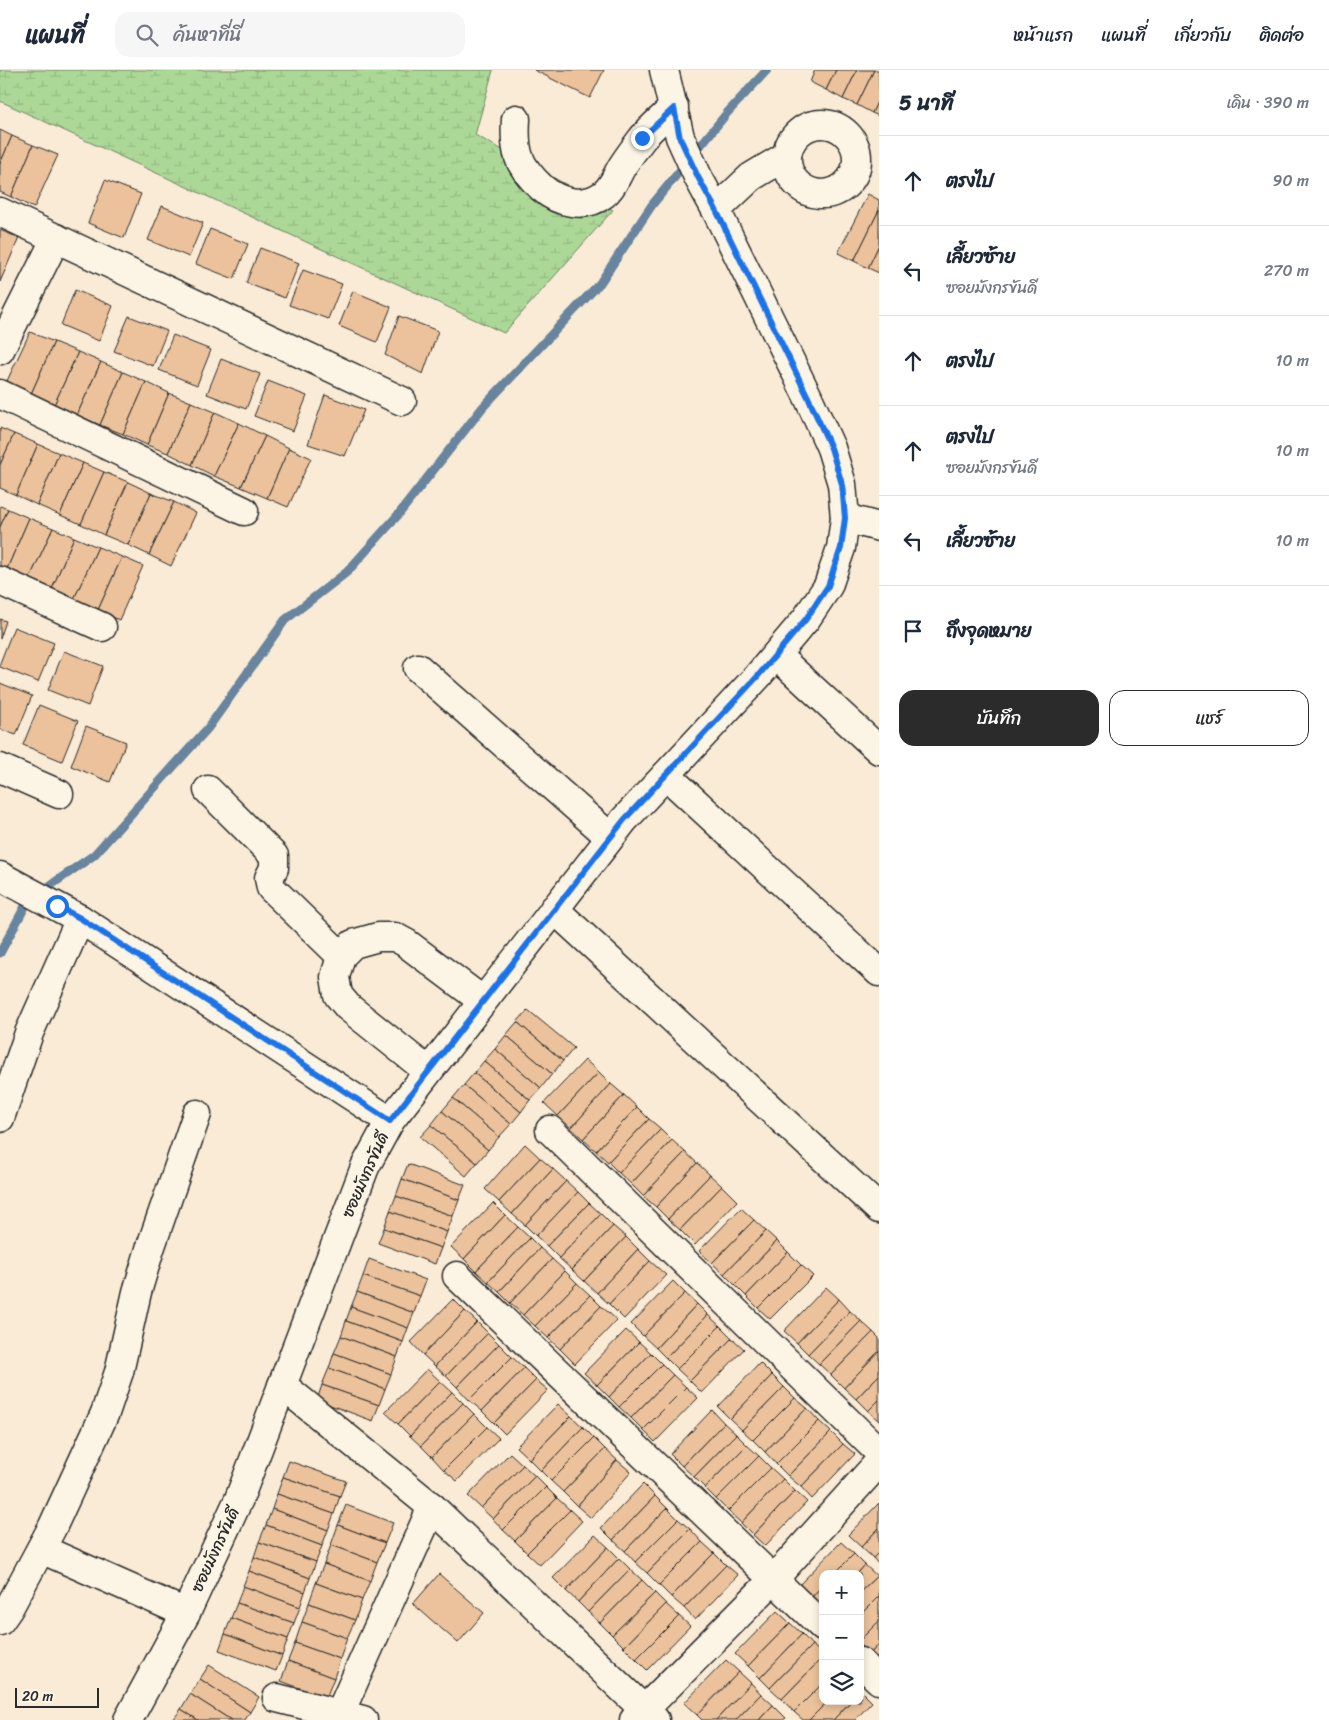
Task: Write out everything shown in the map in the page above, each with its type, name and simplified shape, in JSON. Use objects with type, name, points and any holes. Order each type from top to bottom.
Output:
[{"type":"street","points":[[516,120],[515,144],[522,166],[534,181],[552,197],[571,203],[586,203],[604,194],[613,184],[642,138],[674,108],[664,70]]},
{"type":"street","name":"ซอยมังกรขันดี","points":[[128,1720],[186,1613],[239,1499],[365,1167],[390,1121],[624,820],[776,655],[806,619],[828,586],[841,548],[845,518],[842,484],[831,448],[808,397],[698,177],[680,138],[674,108]]},
{"type":"street","points":[[815,124],[827,124],[847,134],[854,144],[857,155],[857,167],[852,178],[844,187],[822,195],[811,193],[796,184],[787,168],[786,156],[789,145],[804,128],[815,124]]},
{"type":"street","points":[[854,144],[879,158]]},
{"type":"street","points":[[716,210],[750,177],[786,156]]},
{"type":"street","points":[[0,212],[402,401]]},
{"type":"street","points":[[0,350],[56,238]]},
{"type":"street","points":[[0,394],[244,511]]},
{"type":"street","points":[[845,518],[879,527]]},
{"type":"street","points":[[0,581],[102,627]]},
{"type":"street","points":[[776,655],[879,750]]},
{"type":"street","points":[[418,668],[610,837]]},
{"type":"street","points":[[0,768],[59,794]]},
{"type":"street","points":[[666,775],[879,972]]},
{"type":"street","points":[[208,790],[274,856],[274,868],[269,878],[271,888],[341,956]]},
{"type":"street","points":[[0,876],[69,912],[390,1121]]},
{"type":"street","points":[[554,909],[879,1209]]},
{"type":"street","points":[[0,1118],[69,912]]},
{"type":"street","points":[[428,1071],[348,1007],[338,995],[335,977],[341,956],[353,944],[378,936],[395,938],[406,943],[483,1001]]},
{"type":"street","points":[[0,1621],[9,1608],[52,1528],[105,1413],[119,1372],[137,1292],[150,1249],[197,1114]]},
{"type":"street","points":[[550,1130],[879,1452]]},
{"type":"street","points":[[457,1276],[819,1623]]},
{"type":"street","points":[[282,1385],[432,1506],[644,1716],[773,1580],[879,1462]]},
{"type":"street","points":[[277,1698],[351,1717],[432,1506]]},
{"type":"street","points":[[41,1549],[186,1613]]},
{"type":"street","points":[[864,1666],[879,1680]]},
{"type":"green space","points":[[0,70],[493,70],[475,135],[613,210],[504,333],[0,101]]},
{"type":"building","points":[[534,70],[604,70],[590,98]]},
{"type":"building","points":[[815,70],[836,70],[826,90],[810,82]]},
{"type":"building","points":[[836,70],[857,70],[843,99],[826,90]]},
{"type":"building","points":[[857,70],[874,70],[857,105],[843,99]]},
{"type":"building","points":[[874,70],[879,70],[879,98],[872,113],[857,105]]},
{"type":"building","points":[[879,98],[879,116],[872,113]]},
{"type":"building","points":[[0,130],[12,136],[0,164]]},
{"type":"building","points":[[12,136],[33,145],[11,197],[0,192],[0,164]]},
{"type":"building","points":[[33,145],[58,155],[34,208],[11,197]]},
{"type":"building","points":[[105,180],[141,194],[124,238],[88,223]]},
{"type":"building","points":[[868,194],[879,200],[879,210],[854,261],[838,253]]},
{"type":"building","points":[[162,206],[203,223],[189,257],[148,240]]},
{"type":"building","points":[[879,210],[879,245],[868,268],[854,261]]},
{"type":"building","points":[[210,229],[248,244],[234,279],[196,264]]},
{"type":"building","points":[[0,230],[19,238],[0,282]]},
{"type":"building","points":[[879,245],[879,273],[868,268]]},
{"type":"building","points":[[260,248],[299,263],[285,298],[246,283]]},
{"type":"building","points":[[303,270],[342,284],[328,319],[289,305]]},
{"type":"building","points":[[75,290],[113,306],[99,341],[61,325]]},
{"type":"building","points":[[353,291],[391,307],[377,342],[339,326]]},
{"type":"building","points":[[129,316],[167,331],[153,366],[114,351]]},
{"type":"building","points":[[399,316],[438,331],[423,374],[385,355]]},
{"type":"building","points":[[30,332],[54,342],[31,394],[6,383]]},
{"type":"building","points":[[173,335],[211,350],[197,385],[159,370]]},
{"type":"building","points":[[54,342],[78,352],[54,405],[31,394]]},
{"type":"building","points":[[78,352],[101,362],[77,415],[54,405]]},
{"type":"building","points":[[221,359],[260,374],[246,409],[207,394]]},
{"type":"building","points":[[101,362],[123,372],[100,425],[77,415]]},
{"type":"building","points":[[123,372],[146,382],[123,434],[100,425]]},
{"type":"building","points":[[268,381],[307,396],[293,431],[254,416]]},
{"type":"building","points":[[146,382],[169,393],[147,445],[123,434]]},
{"type":"building","points":[[169,393],[191,402],[168,453],[147,445]]},
{"type":"building","points":[[325,395],[364,410],[345,456],[308,444]]},
{"type":"building","points":[[191,402],[215,412],[192,465],[168,453]]},
{"type":"building","points":[[215,412],[239,423],[214,476],[192,465]]},
{"type":"building","points":[[239,423],[265,436],[241,487],[214,476]]},
{"type":"building","points":[[0,428],[14,434],[0,465]]},
{"type":"building","points":[[14,434],[38,444],[16,495],[0,488],[0,465]]},
{"type":"building","points":[[265,436],[289,448],[267,498],[241,487]]},
{"type":"building","points":[[38,444],[59,453],[37,505],[16,495]]},
{"type":"building","points":[[289,448],[311,458],[288,507],[267,498]]},
{"type":"building","points":[[59,453],[83,463],[60,515],[37,505]]},
{"type":"building","points":[[83,463],[104,472],[81,524],[60,515]]},
{"type":"building","points":[[104,472],[128,482],[104,535],[81,524]]},
{"type":"building","points":[[128,482],[151,493],[128,545],[104,535]]},
{"type":"building","points":[[151,493],[174,502],[149,555],[128,545]]},
{"type":"building","points":[[174,502],[196,513],[171,566],[149,555]]},
{"type":"building","points":[[0,506],[8,509],[0,527]]},
{"type":"building","points":[[8,509],[29,518],[7,569],[0,566],[0,527]]},
{"type":"building","points":[[29,518],[53,528],[29,580],[7,569]]},
{"type":"building","points":[[53,528],[74,537],[52,589],[29,580]]},
{"type":"building","points":[[74,537],[98,547],[74,599],[52,589]]},
{"type":"building","points":[[98,547],[122,557],[98,610],[74,599]]},
{"type":"building","points":[[122,557],[143,566],[119,620],[98,610]]},
{"type":"building","points":[[0,619],[6,621],[0,639]]},
{"type":"building","points":[[14,627],[54,643],[38,682],[0,667]]},
{"type":"building","points":[[64,651],[103,666],[88,706],[48,690]]},
{"type":"building","points":[[0,683],[32,696],[16,735],[0,729]]},
{"type":"building","points":[[39,705],[78,721],[62,761],[23,745]]},
{"type":"building","points":[[86,726],[126,742],[110,782],[71,766]]},
{"type":"building","points":[[528,1010],[574,1048],[563,1061],[517,1022]]},
{"type":"building","points":[[517,1022],[563,1061],[552,1074],[506,1035]]},
{"type":"building","points":[[506,1035],[552,1074],[541,1088],[495,1049]]},
{"type":"building","points":[[495,1049],[541,1088],[530,1100],[484,1061]]},
{"type":"building","points":[[585,1060],[599,1072],[558,1116],[544,1103]]},
{"type":"building","points":[[484,1061],[530,1100],[521,1112],[474,1073]]},
{"type":"building","points":[[599,1072],[611,1084],[571,1128],[558,1116]]},
{"type":"building","points":[[474,1073],[521,1112],[511,1124],[464,1085]]},
{"type":"building","points":[[611,1084],[624,1095],[583,1139],[571,1128]]},
{"type":"building","points":[[464,1085],[511,1124],[499,1137],[453,1098]]},
{"type":"building","points":[[624,1095],[637,1107],[596,1151],[583,1139]]},
{"type":"building","points":[[453,1098],[499,1137],[488,1150],[442,1111]]},
{"type":"building","points":[[637,1107],[649,1119],[608,1162],[596,1151]]},
{"type":"building","points":[[442,1111],[488,1150],[477,1163],[431,1125]]},
{"type":"building","points":[[649,1119],[661,1129],[619,1173],[608,1162]]},
{"type":"building","points":[[431,1125],[477,1163],[466,1176],[420,1137]]},
{"type":"building","points":[[661,1129],[672,1140],[631,1184],[619,1173]]},
{"type":"building","points":[[672,1140],[685,1152],[643,1196],[631,1184]]},
{"type":"building","points":[[525,1144],[540,1158],[499,1202],[485,1189]]},
{"type":"building","points":[[685,1152],[697,1163],[656,1207],[643,1196]]},
{"type":"building","points":[[540,1158],[553,1169],[512,1214],[499,1202]]},
{"type":"building","points":[[697,1163],[710,1175],[668,1219],[656,1207]]},
{"type":"building","points":[[408,1164],[465,1185],[459,1200],[402,1179]]},
{"type":"building","points":[[553,1169],[566,1181],[525,1225],[512,1214]]},
{"type":"building","points":[[710,1175],[722,1186],[680,1230],[668,1219]]},
{"type":"building","points":[[402,1179],[459,1200],[453,1216],[396,1196]]},
{"type":"building","points":[[566,1181],[578,1192],[536,1236],[525,1225]]},
{"type":"building","points":[[722,1186],[737,1201],[695,1245],[680,1230]]},
{"type":"building","points":[[578,1192],[589,1203],[547,1246],[536,1236]]},
{"type":"building","points":[[396,1196],[453,1216],[447,1232],[390,1211]]},
{"type":"building","points":[[493,1203],[505,1215],[464,1259],[451,1247]]},
{"type":"building","points":[[589,1203],[601,1214],[559,1258],[547,1246]]},
{"type":"building","points":[[741,1208],[754,1220],[712,1263],[699,1251]]},
{"type":"building","points":[[390,1211],[447,1232],[441,1248],[384,1228]]},
{"type":"building","points":[[601,1214],[613,1226],[572,1270],[559,1258]]},
{"type":"building","points":[[505,1215],[518,1227],[476,1271],[464,1259]]},
{"type":"building","points":[[754,1220],[766,1231],[724,1274],[712,1263]]},
{"type":"building","points":[[613,1226],[626,1237],[584,1281],[572,1270]]},
{"type":"building","points":[[518,1227],[530,1238],[488,1282],[476,1271]]},
{"type":"building","points":[[384,1228],[441,1248],[435,1264],[378,1243]]},
{"type":"building","points":[[766,1231],[777,1241],[735,1285],[724,1274]]},
{"type":"building","points":[[626,1237],[638,1249],[597,1293],[584,1281]]},
{"type":"building","points":[[530,1238],[540,1248],[499,1292],[488,1282]]},
{"type":"building","points":[[777,1241],[788,1252],[746,1296],[735,1285]]},
{"type":"building","points":[[540,1248],[552,1259],[510,1303],[499,1292]]},
{"type":"building","points":[[638,1249],[650,1261],[609,1304],[597,1293]]},
{"type":"building","points":[[788,1252],[801,1265],[758,1308],[746,1296]]},
{"type":"building","points":[[369,1259],[426,1280],[420,1296],[363,1276]]},
{"type":"building","points":[[552,1259],[565,1271],[523,1315],[510,1303]]},
{"type":"building","points":[[650,1261],[666,1275],[624,1319],[609,1304]]},
{"type":"building","points":[[801,1265],[813,1276],[770,1319],[758,1308]]},
{"type":"building","points":[[565,1271],[577,1283],[535,1326],[523,1315]]},
{"type":"building","points":[[363,1276],[420,1296],[414,1313],[357,1292]]},
{"type":"building","points":[[673,1281],[685,1293],[643,1336],[631,1324]]},
{"type":"building","points":[[577,1283],[590,1295],[548,1338],[535,1326]]},
{"type":"building","points":[[826,1287],[839,1299],[797,1343],[784,1331]]},
{"type":"building","points":[[357,1292],[414,1313],[408,1328],[351,1307]]},
{"type":"building","points":[[685,1293],[697,1304],[656,1348],[643,1336]]},
{"type":"building","points":[[590,1295],[601,1306],[560,1349],[548,1338]]},
{"type":"building","points":[[453,1299],[465,1311],[423,1355],[411,1342]]},
{"type":"building","points":[[839,1299],[850,1311],[808,1354],[797,1343]]},
{"type":"building","points":[[697,1304],[708,1315],[666,1358],[656,1348]]},
{"type":"building","points":[[601,1306],[617,1320],[575,1364],[560,1349]]},
{"type":"building","points":[[351,1307],[408,1328],[403,1342],[346,1321]]},
{"type":"building","points":[[465,1311],[477,1322],[435,1366],[423,1355]]},
{"type":"building","points":[[850,1311],[861,1321],[819,1364],[808,1354]]},
{"type":"building","points":[[708,1315],[720,1326],[677,1369],[666,1358]]},
{"type":"building","points":[[346,1321],[403,1342],[397,1357],[341,1336]]},
{"type":"building","points":[[861,1321],[873,1332],[831,1375],[819,1364]]},
{"type":"building","points":[[477,1322],[488,1333],[446,1376],[435,1366]]},
{"type":"building","points":[[720,1326],[732,1338],[690,1381],[677,1369]]},
{"type":"building","points":[[626,1330],[639,1342],[597,1385],[584,1373]]},
{"type":"building","points":[[873,1332],[879,1338],[879,1351],[844,1388],[831,1375]]},
{"type":"building","points":[[488,1333],[499,1344],[457,1387],[446,1376]]},
{"type":"building","points":[[341,1336],[397,1357],[391,1374],[334,1353]]},
{"type":"building","points":[[732,1338],[744,1349],[702,1393],[690,1381]]},
{"type":"building","points":[[639,1342],[651,1353],[609,1397],[597,1385]]},
{"type":"building","points":[[499,1344],[512,1357],[469,1400],[457,1387]]},
{"type":"building","points":[[879,1351],[879,1375],[856,1399],[844,1388]]},
{"type":"building","points":[[334,1353],[391,1374],[385,1389],[329,1368]]},
{"type":"building","points":[[651,1353],[662,1364],[619,1407],[609,1397]]},
{"type":"building","points":[[512,1357],[524,1368],[482,1411],[469,1400]]},
{"type":"building","points":[[760,1363],[772,1375],[730,1419],[718,1407]]},
{"type":"building","points":[[662,1364],[673,1375],[631,1418],[619,1407]]},
{"type":"building","points":[[329,1368],[385,1389],[379,1405],[322,1385]]},
{"type":"building","points":[[524,1368],[536,1380],[494,1423],[482,1411]]},
{"type":"building","points":[[427,1369],[440,1381],[398,1424],[385,1412]]},
{"type":"building","points":[[673,1375],[686,1387],[643,1430],[631,1418]]},
{"type":"building","points":[[772,1375],[784,1387],[742,1430],[730,1419]]},
{"type":"building","points":[[879,1375],[879,1400],[868,1411],[856,1399]]},
{"type":"building","points":[[536,1380],[548,1390],[505,1434],[494,1423]]},
{"type":"building","points":[[440,1381],[452,1392],[410,1436],[398,1424]]},
{"type":"building","points":[[322,1385],[379,1405],[373,1421],[317,1400]]},
{"type":"building","points":[[686,1387],[698,1398],[655,1442],[643,1430]]},
{"type":"building","points":[[784,1387],[795,1398],[753,1440],[742,1430]]},
{"type":"building","points":[[452,1392],[463,1403],[421,1446],[410,1436]]},
{"type":"building","points":[[795,1398],[807,1408],[765,1452],[753,1440]]},
{"type":"building","points":[[879,1400],[879,1421],[868,1411]]},
{"type":"building","points":[[463,1403],[474,1414],[432,1457],[421,1446]]},
{"type":"building","points":[[558,1404],[571,1416],[529,1459],[516,1447]]},
{"type":"building","points":[[807,1408],[819,1421],[776,1464],[765,1452]]},
{"type":"building","points":[[712,1410],[724,1423],[682,1466],[670,1454]]},
{"type":"building","points":[[474,1414],[487,1427],[444,1470],[432,1457]]},
{"type":"building","points":[[571,1416],[583,1427],[541,1471],[529,1459]]},
{"type":"building","points":[[819,1421],[831,1432],[788,1476],[776,1464]]},
{"type":"building","points":[[724,1423],[736,1434],[694,1477],[682,1466]]},
{"type":"building","points":[[487,1427],[499,1438],[457,1481],[444,1470]]},
{"type":"building","points":[[583,1427],[594,1438],[551,1481],[541,1471]]},
{"type":"building","points":[[831,1432],[843,1444],[801,1487],[788,1476]]},
{"type":"building","points":[[736,1434],[747,1445],[705,1488],[694,1477]]},
{"type":"building","points":[[594,1438],[605,1449],[563,1492],[551,1481]]},
{"type":"building","points":[[843,1444],[855,1454],[812,1499],[801,1487]]},
{"type":"building","points":[[747,1445],[759,1456],[716,1499],[705,1488]]},
{"type":"building","points":[[605,1449],[617,1460],[577,1506],[563,1492]]},
{"type":"building","points":[[510,1453],[523,1465],[481,1508],[468,1496]]},
{"type":"building","points":[[759,1456],[771,1468],[728,1511],[716,1499]]},
{"type":"building","points":[[617,1460],[631,1472],[591,1518],[577,1506]]},
{"type":"building","points":[[289,1461],[346,1481],[340,1496],[283,1477]]},
{"type":"building","points":[[523,1465],[535,1476],[493,1519],[481,1508]]},
{"type":"building","points":[[771,1468],[783,1479],[741,1523],[728,1511]]},
{"type":"building","points":[[535,1476],[546,1487],[503,1530],[493,1519]]},
{"type":"building","points":[[283,1477],[340,1496],[334,1514],[277,1494]]},
{"type":"building","points":[[783,1479],[795,1491],[753,1535],[741,1523]]},
{"type":"building","points":[[643,1484],[655,1496],[613,1540],[601,1528]]},
{"type":"building","points":[[546,1487],[557,1498],[515,1541],[503,1530]]},
{"type":"building","points":[[795,1491],[807,1502],[765,1546],[753,1535]]},
{"type":"building","points":[[277,1494],[334,1514],[328,1530],[272,1509]]},
{"type":"building","points":[[655,1496],[667,1508],[625,1551],[613,1540]]},
{"type":"building","points":[[557,1498],[570,1510],[527,1553],[515,1541]]},
{"type":"building","points":[[879,1503],[879,1528],[861,1547],[848,1535]]},
{"type":"building","points":[[346,1505],[393,1523],[385,1543],[338,1525]]},
{"type":"building","points":[[667,1508],[678,1519],[635,1562],[625,1551]]},
{"type":"building","points":[[272,1509],[328,1530],[322,1546],[266,1525]]},
{"type":"building","points":[[570,1510],[582,1521],[540,1565],[527,1553]]},
{"type":"building","points":[[678,1519],[690,1529],[647,1573],[635,1562]]},
{"type":"building","points":[[266,1525],[322,1546],[316,1562],[259,1542]]},
{"type":"building","points":[[338,1525],[385,1543],[377,1562],[331,1545]]},
{"type":"building","points":[[879,1528],[879,1552],[873,1558],[861,1547]]},
{"type":"building","points":[[690,1529],[702,1542],[659,1585],[647,1573]]},
{"type":"building","points":[[595,1535],[608,1547],[566,1591],[553,1578]]},
{"type":"building","points":[[259,1542],[316,1562],[310,1578],[254,1557]]},
{"type":"building","points":[[702,1542],[714,1553],[671,1597],[659,1585]]},
{"type":"building","points":[[841,1542],[854,1554],[838,1570],[819,1570],[819,1589],[812,1597],[799,1585]]},
{"type":"building","points":[[331,1545],[377,1562],[370,1581],[324,1564]]},
{"type":"building","points":[[608,1547],[619,1558],[578,1602],[566,1591]]},
{"type":"building","points":[[879,1552],[879,1565],[873,1558]]},
{"type":"building","points":[[714,1553],[726,1565],[684,1608],[671,1597]]},
{"type":"building","points":[[854,1554],[865,1565],[861,1570],[838,1570]]},
{"type":"building","points":[[254,1557],[310,1578],[305,1592],[249,1571]]},
{"type":"building","points":[[619,1558],[630,1569],[588,1612],[578,1602]]},
{"type":"building","points":[[324,1564],[370,1581],[362,1600],[316,1583]]},
{"type":"building","points":[[726,1565],[738,1575],[695,1620],[684,1608]]},
{"type":"building","points":[[865,1565],[877,1576],[864,1588],[864,1570],[861,1570]]},
{"type":"building","points":[[630,1569],[642,1580],[600,1623],[588,1612]]},
{"type":"building","points":[[249,1571],[305,1592],[300,1607],[243,1586]]},
{"type":"building","points":[[439,1574],[484,1613],[458,1643],[413,1604]]},
{"type":"building","points":[[877,1576],[879,1578],[879,1596],[864,1611],[864,1588]]},
{"type":"building","points":[[642,1580],[655,1593],[612,1635],[600,1623]]},
{"type":"building","points":[[316,1583],[362,1600],[355,1620],[309,1603]]},
{"type":"building","points":[[243,1586],[300,1607],[294,1623],[237,1603]]},
{"type":"building","points":[[819,1589],[819,1604],[812,1597]]},
{"type":"building","points":[[655,1593],[666,1604],[624,1647],[612,1635]]},
{"type":"building","points":[[879,1596],[879,1621],[864,1636],[864,1615],[864,1611]]},
{"type":"building","points":[[237,1603],[294,1623],[288,1639],[231,1618]]},
{"type":"building","points":[[309,1603],[355,1620],[347,1638],[302,1622]]},
{"type":"building","points":[[666,1604],[679,1616],[636,1659],[624,1647]]},
{"type":"building","points":[[777,1611],[790,1623],[748,1666],[735,1654]]},
{"type":"building","points":[[679,1616],[690,1626],[647,1670],[636,1659]]},
{"type":"building","points":[[231,1618],[288,1639],[282,1656],[225,1634]]},
{"type":"building","points":[[879,1621],[879,1644],[870,1654],[864,1649],[864,1636]]},
{"type":"building","points":[[302,1622],[347,1638],[340,1659],[295,1643]]},
{"type":"building","points":[[790,1623],[802,1634],[760,1678],[748,1666]]},
{"type":"building","points":[[225,1634],[282,1656],[276,1671],[219,1650]]},
{"type":"building","points":[[802,1634],[812,1645],[770,1688],[760,1678]]},
{"type":"building","points":[[295,1643],[340,1659],[334,1678],[288,1661]]},
{"type":"building","points":[[879,1644],[879,1662],[870,1654]]},
{"type":"building","points":[[812,1645],[819,1651],[819,1661],[782,1699],[770,1688]]},
{"type":"building","points":[[726,1660],[739,1672],[697,1715],[684,1703]]},
{"type":"building","points":[[288,1661],[334,1678],[326,1698],[281,1681]]},
{"type":"building","points":[[819,1661],[819,1687],[794,1712],[782,1699]]},
{"type":"building","points":[[209,1665],[259,1697],[250,1712],[200,1679]]},
{"type":"building","points":[[739,1672],[751,1683],[716,1720],[702,1720],[697,1715]]},
{"type":"building","points":[[200,1679],[250,1712],[245,1720],[231,1720],[190,1694]]},
{"type":"building","points":[[751,1683],[761,1694],[736,1720],[716,1720]]},
{"type":"building","points":[[819,1687],[819,1705],[824,1705],[809,1720],[803,1720],[794,1712]]},
{"type":"building","points":[[190,1694],[231,1720],[198,1720],[181,1709]]},
{"type":"building","points":[[761,1694],[773,1705],[759,1720],[736,1720]]},
{"type":"building","points":[[864,1694],[872,1702],[855,1720],[833,1720],[847,1705],[864,1705]]},
{"type":"building","points":[[773,1705],[786,1718],[783,1720],[759,1720]]},
{"type":"building","points":[[824,1705],[847,1705],[833,1720],[809,1720]]},
{"type":"building","points":[[181,1709],[198,1720],[173,1720]]},
{"type":"waterway","points":[[0,953],[28,901],[94,855],[208,728],[285,620],[347,572],[398,515],[483,407],[600,283],[652,205],[727,113],[767,70]]},
{"type":"route","points":[[57,906],[80,918],[390,1121],[624,820],[757,677],[806,619],[828,586],[841,548],[845,518],[842,484],[831,448],[808,397],[698,177],[680,138],[674,108],[642,138]]}]
